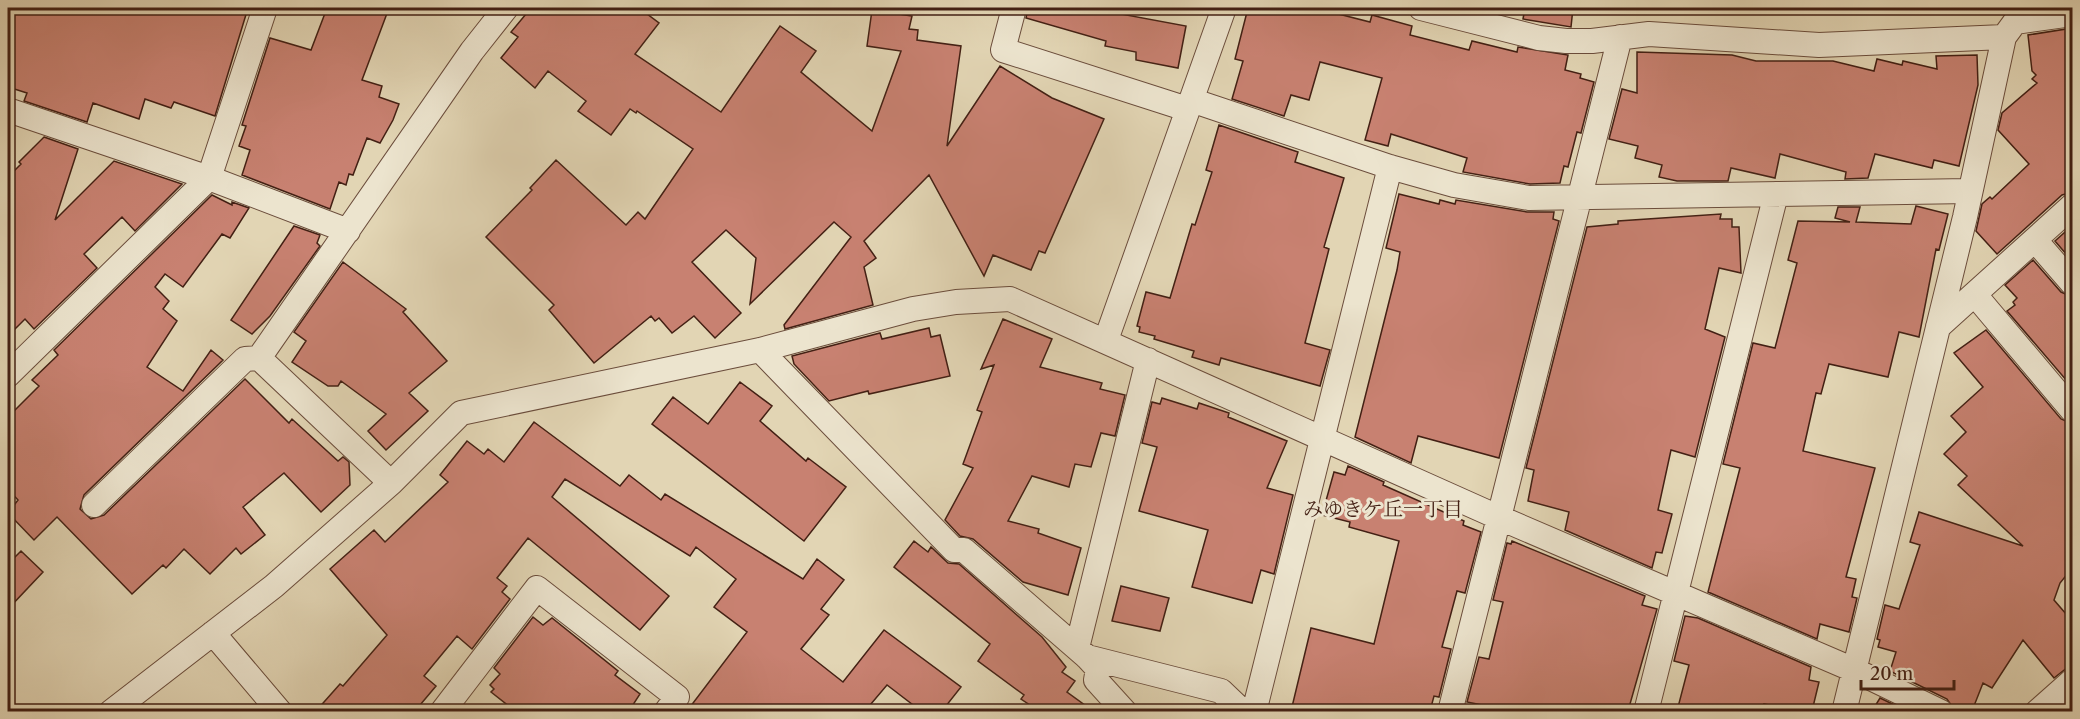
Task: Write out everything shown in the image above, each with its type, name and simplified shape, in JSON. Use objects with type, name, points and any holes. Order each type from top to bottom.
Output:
[{"type":"street","points":[[8,375],[209,178],[265,8]]},
{"type":"street","points":[[259,358],[472,51],[506,8]]},
{"type":"street","points":[[1014,8],[1003,50],[1454,185],[1529,198],[1969,191]]},
{"type":"street","points":[[1106,340],[1224,8]]},
{"type":"street","points":[[1430,9],[1539,38],[1592,41],[1649,34],[1819,45],[2004,37]]},
{"type":"street","points":[[1844,711],[1938,327],[2004,37],[2015,22],[2073,14]]},
{"type":"street","points":[[1450,711],[1620,37]]},
{"type":"street","points":[[8,110],[209,178],[348,231]]},
{"type":"street","points":[[1254,711],[1390,167]]},
{"type":"street","points":[[1646,711],[1776,194]]},
{"type":"street","points":[[1938,327],[1976,296],[1978,290],[2073,206]]},
{"type":"street","points":[[2036,240],[2073,283]]},
{"type":"street","points":[[1976,296],[2073,410]]},
{"type":"street","points":[[111,711],[274,586],[392,483],[461,413],[760,350],[913,309],[956,302],[1010,299],[1500,518],[1854,670],[1941,711]]},
{"type":"street","points":[[760,350],[954,550],[964,550],[1082,652],[1098,669],[1096,680],[1125,711]]},
{"type":"street","points":[[94,505],[246,359],[259,358],[392,483]]},
{"type":"street","points":[[1082,652],[1148,360]]},
{"type":"street","points":[[442,711],[537,588],[677,697],[666,711]]},
{"type":"street","points":[[213,633],[280,711]]},
{"type":"street","points":[[1082,652],[1221,691],[1243,711]]},
{"type":"street","points":[[2037,711],[2073,681]]},
{"type":"building","points":[[8,8],[248,8],[215,116],[174,102],[171,108],[145,99],[139,119],[93,103],[87,122],[24,101],[27,93],[8,87]]},
{"type":"building","points":[[327,8],[389,8],[362,80],[382,86],[379,97],[399,104],[380,143],[367,138],[353,175],[349,174],[346,185],[339,182],[330,209],[242,175],[250,150],[239,146],[246,126],[242,125],[270,38],[311,50]]},
{"type":"building","points":[[531,8],[639,8],[659,23],[635,54],[721,112],[780,26],[816,51],[801,72],[872,131],[901,51],[867,46],[872,10],[912,16],[909,29],[918,30],[917,40],[961,46],[947,146],[1000,66],[1052,98],[1104,119],[1045,253],[1039,251],[1031,270],[993,255],[984,276],[929,175],[864,241],[876,258],[864,267],[873,305],[785,329],[784,325],[851,237],[834,222],[750,304],[756,258],[726,230],[692,262],[741,313],[715,338],[694,316],[672,333],[659,318],[655,321],[651,316],[594,363],[549,310],[554,305],[486,237],[532,190],[530,188],[556,160],[626,225],[638,212],[645,219],[693,149],[637,111],[636,113],[630,109],[611,135],[578,111],[586,101],[548,71],[535,88],[501,58],[518,37],[511,32]]},
{"type":"building","points":[[1028,8],[1111,8],[1110,12],[1186,26],[1178,68],[1136,60],[1136,52],[1105,46],[1106,41],[1026,18]]},
{"type":"building","points":[[1248,8],[1315,8],[1370,22],[1372,15],[1412,26],[1410,35],[1469,50],[1472,41],[1517,52],[1518,47],[1568,55],[1565,70],[1581,74],[1580,78],[1594,82],[1581,133],[1577,132],[1568,167],[1564,166],[1560,183],[1530,184],[1463,172],[1467,158],[1391,134],[1388,146],[1365,140],[1382,78],[1320,62],[1309,100],[1291,95],[1284,116],[1232,99],[1243,61],[1235,59]]},
{"type":"building","points":[[1525,8],[1573,8],[1571,27],[1523,19]]},
{"type":"building","points":[[2073,28],[2073,192],[2062,195],[1997,254],[1976,231],[1982,204],[1990,197],[1992,199],[2029,164],[1998,130],[2002,113],[2037,83],[2032,79],[2036,75],[2032,71],[2028,35]]},
{"type":"building","points":[[1637,52],[1732,55],[1756,61],[1833,61],[1874,71],[1877,59],[1902,65],[1903,61],[1937,69],[1936,56],[1977,55],[1978,85],[1959,166],[1934,160],[1932,168],[1875,154],[1868,178],[1845,179],[1846,172],[1780,154],[1775,178],[1731,168],[1728,181],[1677,181],[1659,177],[1662,165],[1635,158],[1638,146],[1609,139],[1622,89],[1637,93]]},
{"type":"building","points":[[1219,125],[1298,152],[1295,162],[1344,178],[1324,247],[1329,249],[1305,343],[1330,350],[1320,386],[1221,358],[1219,365],[1192,357],[1194,351],[1139,332],[1140,327],[1137,326],[1146,292],[1170,298],[1192,224],[1195,225],[1212,172],[1206,170]]},
{"type":"building","points":[[44,137],[78,149],[55,220],[114,161],[182,184],[135,231],[122,217],[84,254],[97,268],[34,329],[25,319],[8,336],[8,177],[21,164],[19,162]]},
{"type":"building","points":[[1399,194],[1439,204],[1440,200],[1455,204],[1456,200],[1527,212],[1554,212],[1553,219],[1559,221],[1499,458],[1418,436],[1411,463],[1355,437],[1397,270],[1400,252],[1386,248]]},
{"type":"building","points":[[212,195],[232,205],[232,202],[249,208],[230,238],[222,234],[183,287],[165,274],[155,287],[169,301],[163,309],[177,321],[147,367],[183,391],[211,350],[223,360],[84,495],[80,509],[91,519],[104,515],[245,379],[289,423],[292,419],[338,461],[343,457],[349,462],[350,485],[321,512],[284,473],[243,507],[265,535],[241,554],[236,548],[210,574],[184,549],[166,568],[163,565],[132,594],[57,517],[34,540],[8,513],[18,500],[8,489],[8,417],[39,386],[32,380],[58,355],[54,350]]},
{"type":"building","points":[[1916,206],[1948,214],[1939,250],[1936,249],[1919,337],[1899,332],[1888,377],[1829,364],[1821,394],[1816,393],[1803,451],[1875,468],[1846,577],[1856,579],[1852,597],[1857,598],[1849,632],[1820,624],[1817,639],[1708,592],[1740,468],[1723,464],[1753,343],[1775,348],[1797,263],[1788,260],[1798,221],[1850,222],[1835,218],[1838,207],[1860,207],[1856,222],[1911,224]]},
{"type":"building","points":[[1721,214],[1720,219],[1732,219],[1732,227],[1739,227],[1741,273],[1719,268],[1705,329],[1725,337],[1695,457],[1671,450],[1658,510],[1672,514],[1662,553],[1656,552],[1652,568],[1565,530],[1569,512],[1528,501],[1534,470],[1526,468],[1587,227],[1618,224],[1618,221]]},
{"type":"building","points":[[2073,225],[2073,262],[2055,241]]},
{"type":"building","points":[[294,226],[320,235],[317,243],[320,246],[270,316],[252,334],[231,320]]},
{"type":"building","points":[[2033,260],[2061,292],[2073,297],[2073,388],[2007,311],[2015,305],[2013,302],[2017,298],[2005,285]]},
{"type":"building","points":[[343,262],[406,309],[403,312],[447,361],[409,393],[428,411],[386,450],[368,431],[386,414],[341,381],[338,386],[328,386],[292,362],[306,341],[294,332]]},
{"type":"building","points":[[1003,319],[1052,339],[1040,367],[1102,383],[1100,389],[1125,395],[1115,436],[1101,433],[1091,467],[1075,464],[1069,487],[1032,476],[1008,521],[1039,529],[1038,533],[1081,548],[1068,595],[1023,582],[973,539],[960,536],[945,520],[973,468],[963,464],[982,412],[977,410],[994,365],[981,369]]},
{"type":"building","points":[[929,328],[931,337],[940,335],[950,376],[869,394],[868,391],[829,401],[794,364],[792,356],[880,333],[882,339]]},
{"type":"building","points":[[1986,330],[2061,419],[2073,424],[2073,567],[2060,583],[2054,600],[2073,622],[2073,663],[2054,678],[2023,640],[1992,688],[1983,683],[1972,711],[1955,711],[1947,699],[1890,671],[1896,652],[1878,647],[1880,640],[1877,639],[1885,605],[1899,609],[1920,545],[1910,542],[1919,512],[2023,546],[1958,485],[1967,476],[1944,454],[1966,432],[1951,416],[1983,387],[1954,353]]},
{"type":"building","points":[[740,382],[772,406],[760,421],[806,461],[808,458],[846,487],[804,541],[652,424],[673,397],[708,424]]},
{"type":"building","points":[[1162,398],[1197,409],[1199,403],[1229,413],[1228,417],[1287,441],[1267,488],[1293,495],[1274,574],[1261,570],[1252,603],[1192,587],[1208,530],[1139,511],[1157,447],[1142,443],[1152,402],[1160,404]]},
{"type":"building","points":[[534,422],[620,486],[629,475],[661,500],[665,494],[803,579],[817,559],[844,580],[821,609],[829,615],[801,649],[843,682],[884,630],[961,687],[942,711],[921,711],[887,685],[865,711],[687,711],[747,632],[714,607],[736,579],[696,547],[690,556],[565,479],[552,497],[669,596],[640,630],[528,538],[497,578],[507,586],[502,592],[510,599],[472,649],[457,636],[424,676],[436,686],[415,711],[316,711],[340,684],[343,686],[387,635],[330,569],[374,530],[385,542],[448,482],[440,475],[467,441],[484,454],[488,449],[504,462]]},
{"type":"building","points":[[1348,466],[1384,482],[1383,485],[1464,521],[1463,525],[1481,532],[1465,593],[1457,591],[1442,647],[1451,649],[1439,697],[1434,696],[1430,711],[1291,711],[1311,628],[1374,644],[1399,541],[1349,527],[1350,522],[1322,515],[1334,472],[1345,475]]},
{"type":"building","points":[[914,541],[928,552],[931,547],[948,563],[959,564],[1042,637],[1066,667],[1062,672],[1075,681],[1067,692],[1093,711],[1039,711],[1021,699],[1024,695],[978,661],[990,644],[894,567]]},
{"type":"building","points":[[1512,541],[1645,596],[1642,605],[1657,609],[1628,711],[1512,711],[1467,702],[1479,657],[1489,659],[1503,602],[1493,600],[1507,543],[1511,544]]},
{"type":"building","points":[[21,551],[43,572],[8,609],[8,564]]},
{"type":"building","points":[[1121,586],[1169,598],[1160,631],[1112,621]]},
{"type":"building","points":[[1685,616],[1698,618],[1811,667],[1809,680],[1819,682],[1812,711],[1799,711],[1764,704],[1763,710],[1743,706],[1742,711],[1677,711],[1689,665],[1674,661]]},
{"type":"building","points":[[533,617],[543,625],[552,618],[618,671],[615,675],[640,694],[629,711],[515,711],[491,692],[494,689],[490,685],[500,674],[494,668]]},
{"type":"building","points":[[1880,698],[1907,711],[1872,711]]},
{"type":"district","name":"みゆきケ丘一丁目","points":[[1383,509]]}]
